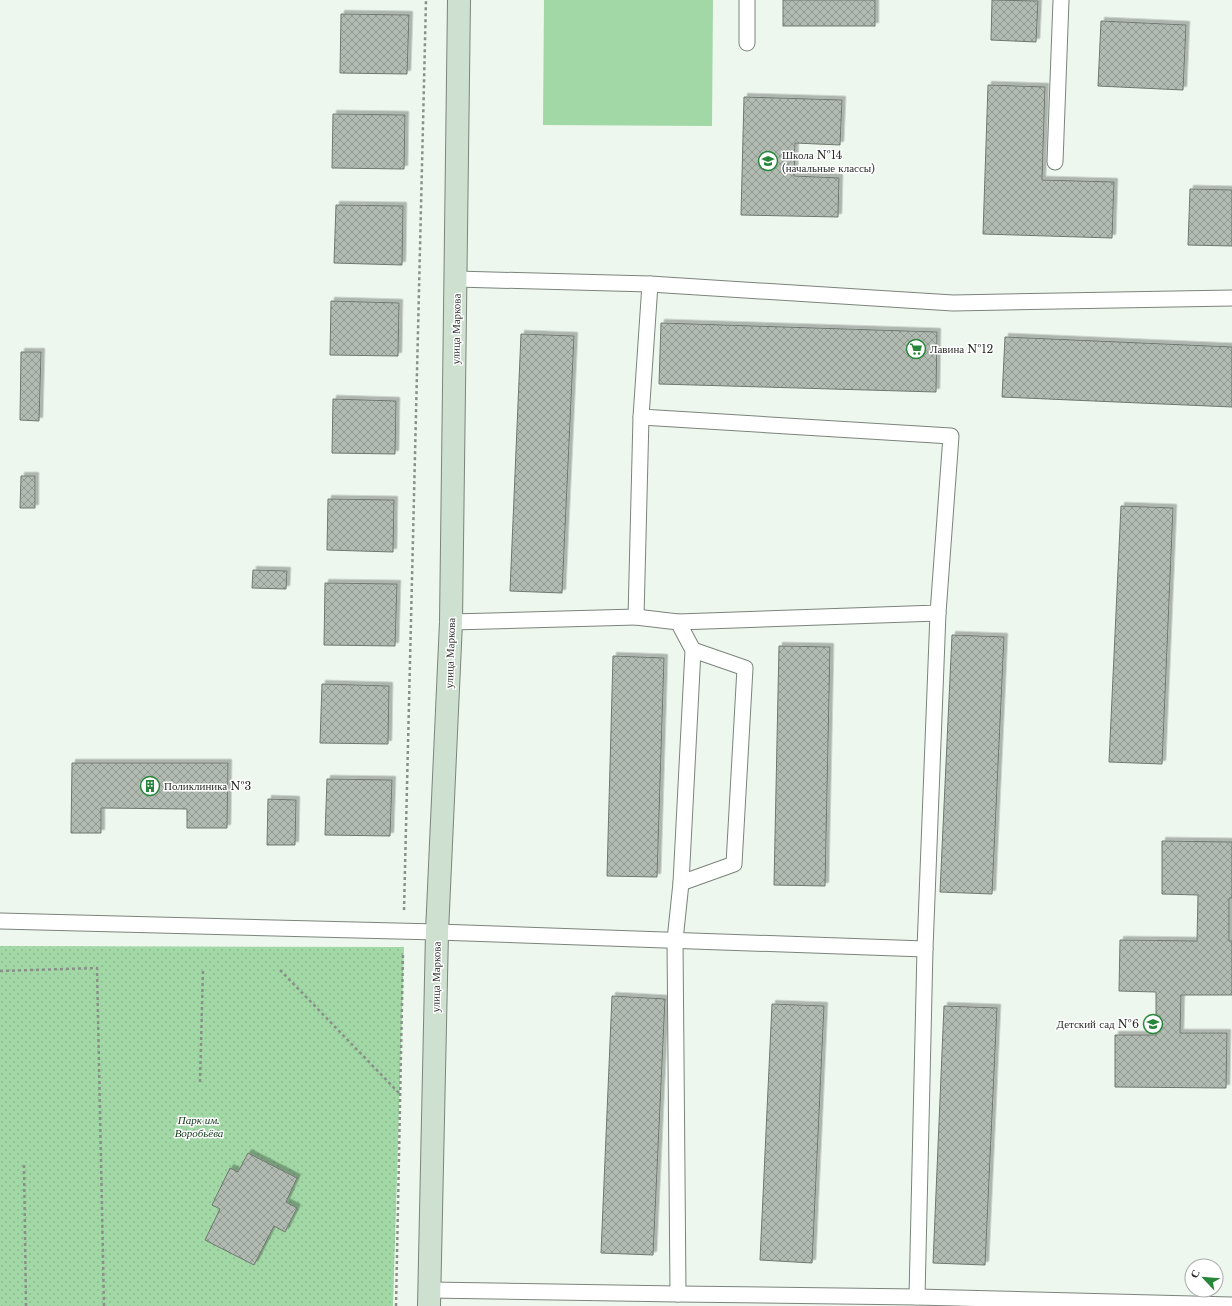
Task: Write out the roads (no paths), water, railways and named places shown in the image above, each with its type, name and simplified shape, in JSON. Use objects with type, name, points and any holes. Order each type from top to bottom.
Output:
[{"type":"main road","name":"улица Маркова","points":[[429,1298],[438,932],[451,622],[459,0]]},
{"type":"lane","points":[[746,43],[747,0]]},
{"type":"lane","points":[[1055,162],[1061,0]]},
{"type":"lane","points":[[456,279],[650,284],[953,303],[1232,298]]},
{"type":"lane","points":[[636,617],[641,417],[650,284]]},
{"type":"lane","points":[[641,417],[951,436],[938,613],[925,949],[917,1297]]},
{"type":"lane","points":[[451,622],[636,617],[678,622],[938,613]]},
{"type":"lane","points":[[678,622],[693,650],[681,883],[676,940],[678,1294]]},
{"type":"lane","points":[[681,883],[734,864],[745,668],[693,650]]},
{"type":"lane","points":[[0,920],[438,932],[925,949]]},
{"type":"lane","points":[[429,1298],[678,1294],[917,1297],[1232,1305]]},
{"type":"place","name":"Школа №14 (начальные классы)","points":[[768,161]]},
{"type":"place","name":"Лавина №12","points":[[916,349]]},
{"type":"place","name":"Поликлиника №3","points":[[150,786]]},
{"type":"place","name":"Детский сад №6","points":[[1153,1024]]},
{"type":"park label","name":"Парк им. Воробьёва","points":[[199,1126]]}]
